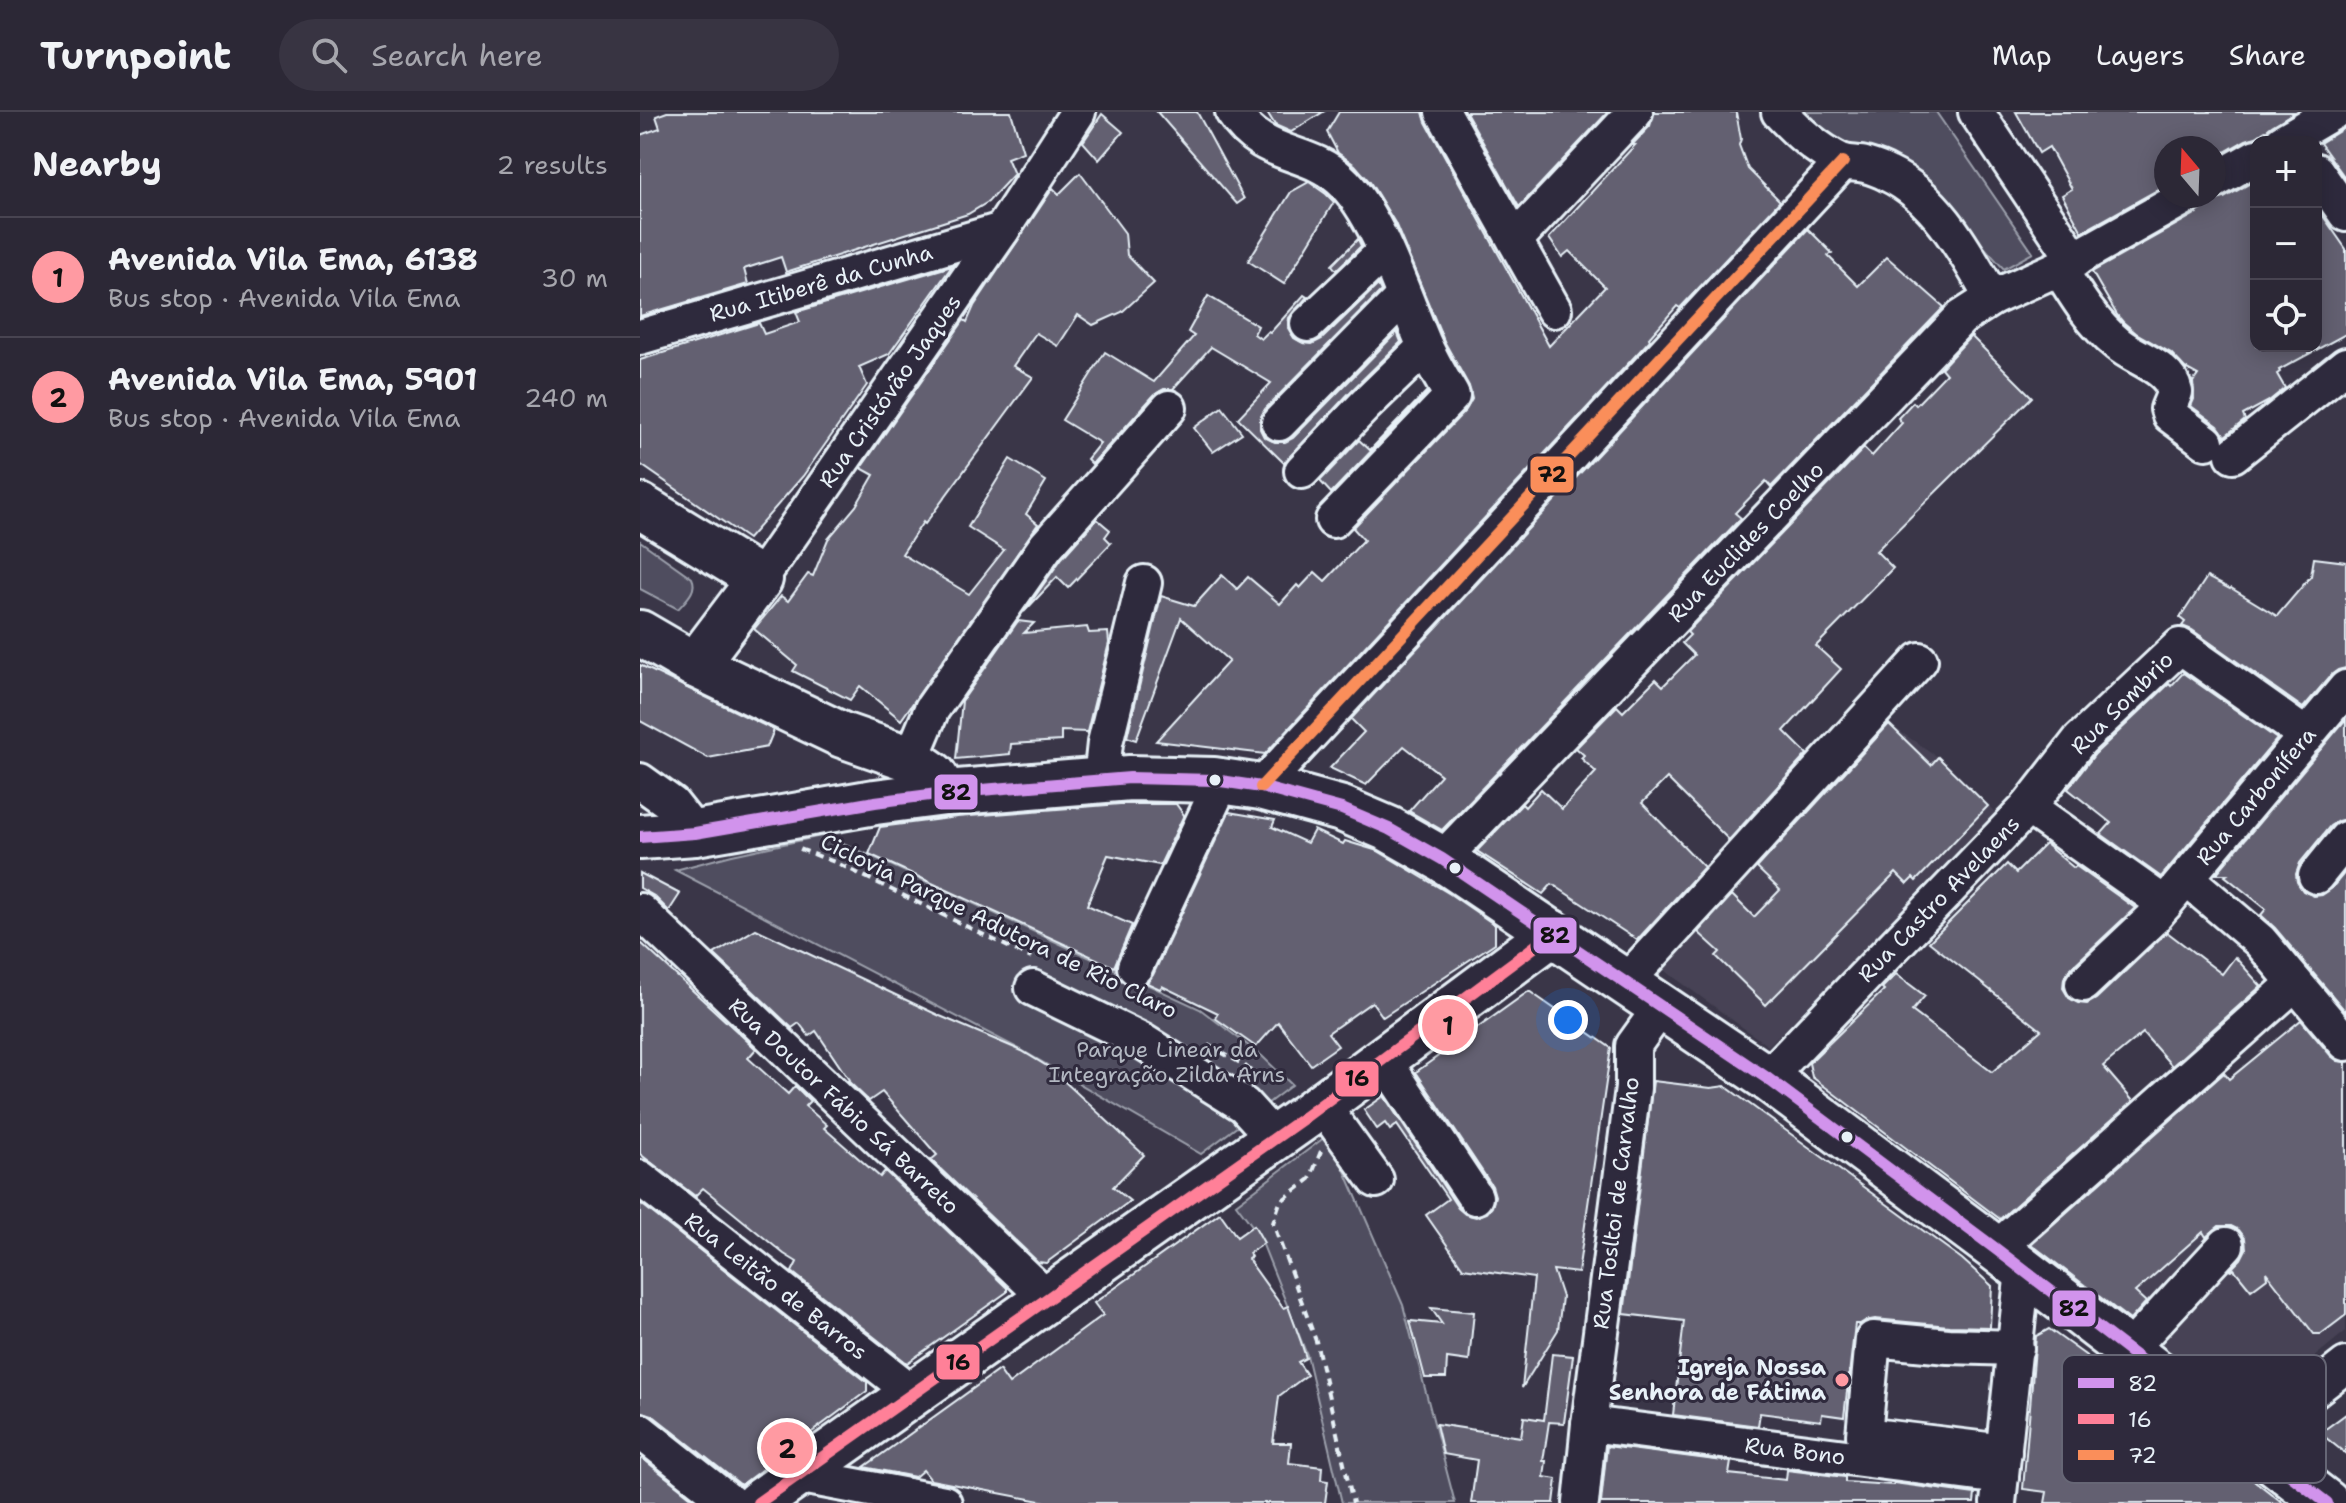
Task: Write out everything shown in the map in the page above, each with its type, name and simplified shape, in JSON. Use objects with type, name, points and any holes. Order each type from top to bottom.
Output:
[{"type":"main road","points":[[640,506],[760,579]]},
{"type":"main road","name":"Rua Cristóvão Jaques","points":[[695,665],[760,579]]},
{"type":"main road","points":[[640,633],[695,665],[842,735],[911,759],[934,775],[945,793]]},
{"type":"main road","points":[[842,735],[873,777],[875,802]]},
{"type":"main road","points":[[640,837],[695,833],[945,793],[1130,778],[1241,784],[1342,809],[1389,829],[1442,859],[1767,1078],[2135,1355]]},
{"type":"main road","points":[[758,1503],[1301,1120],[1553,933]]},
{"type":"main road","points":[[2303,1483],[2322,1497]]},
{"type":"street","points":[[1233,112],[1242,125],[1262,142],[1317,164],[1339,178],[1357,198],[1385,251],[1425,347],[1452,396],[1333,520]]},
{"type":"street","points":[[1443,112],[1554,310]]},
{"type":"street","points":[[1515,240],[1635,112]]},
{"type":"street","points":[[1779,112],[1802,137],[1843,162],[1866,165],[1890,174],[1916,193],[1941,219],[1992,298]]},
{"type":"street","points":[[1976,112],[2067,264],[2082,305],[2119,345],[2169,377],[2175,392],[2168,409],[2170,415],[2219,448],[2346,365]]},
{"type":"street","points":[[2297,136],[2333,112]]},
{"type":"street","name":"Rua Cristóvão Jaques","points":[[760,579],[1002,230],[1067,118]]},
{"type":"street","points":[[2226,174],[2250,160]]},
{"type":"street","points":[[1135,967],[1241,784],[1843,162]]},
{"type":"street","points":[[2322,180],[2346,214]]},
{"type":"street","name":"Rua Euclides Coelho","points":[[1442,859],[1961,318],[1992,298],[2067,264],[2166,208]]},
{"type":"street","name":"Rua Itiberê da Cunha","points":[[640,337],[1002,230]]},
{"type":"street","points":[[1308,324],[1385,251]]},
{"type":"street","points":[[1279,423],[1404,296]]},
{"type":"street","points":[[1302,471],[1425,347]]},
{"type":"street","points":[[911,759],[932,709],[1046,546],[1169,408]]},
{"type":"street","points":[[1101,780],[1105,743],[1144,583]]},
{"type":"street","name":"Rua Sombrio","points":[[2028,807],[2080,740],[2180,646],[2307,736]]},
{"type":"street","points":[[1626,982],[1920,660]]},
{"type":"street","name":"Rua Carbonífera","points":[[2083,984],[2176,891],[2346,688]]},
{"type":"street","points":[[641,781],[672,804],[695,833]]},
{"type":"street","points":[[640,837],[647,805],[641,781]]},
{"type":"street","name":"Rua Castro Avelaens","points":[[1767,1078],[2028,807],[2260,941],[2346,1043]]},
{"type":"street","points":[[2316,876],[2346,839]]},
{"type":"street","name":"Rua Doutor Fábio Sá Barreto","points":[[640,911],[1049,1300]]},
{"type":"street","points":[[1033,973],[1244,1105],[1301,1120],[1376,1180]]},
{"type":"street","points":[[2001,1477],[2016,1348],[2009,1259],[2295,983]]},
{"type":"street","name":"Rua Tosltoi de Carvalho","points":[[1581,1503],[1633,1088],[1633,1046],[1661,1007]]},
{"type":"street","points":[[1383,1059],[1475,1197]]},
{"type":"street","name":"Rua Leitão de Barros","points":[[640,1178],[913,1393]]},
{"type":"street","points":[[2129,1350],[2226,1245]]},
{"type":"street","points":[[1863,1447],[1873,1339],[2016,1348]]},
{"type":"street","points":[[2326,1381],[2346,1365]]},
{"type":"street","name":"Rua Bono","points":[[1589,1424],[1863,1447],[2001,1477]]},
{"type":"street","points":[[640,1431],[731,1503]]},
{"type":"street","points":[[797,1475],[944,1503]]},
{"type":"path","name":"Ciclovia Parque Adutora de Rio Claro","points":[[795,848],[837,863],[1033,973]]},
{"type":"path","name":"Ciclovia Parque Adutora de Rio Claro","points":[[1199,1040],[1244,1065],[1264,1082]]},
{"type":"path","points":[[1301,1120],[1322,1150],[1310,1179],[1280,1202],[1273,1223],[1316,1341],[1353,1503]]},
{"type":"shaded area","points":[[1886,722],[1938,757],[1999,816],[1768,1046],[1656,964]]},
{"type":"shaded area","points":[[2346,1110],[2346,1331],[2317,1355],[2176,1355],[2115,1312],[2216,1220]]},
{"type":"green space","points":[[1805,112],[1936,112],[2033,253],[2004,269],[1927,177],[1911,167],[1841,141]]},
{"type":"green space","points":[[640,541],[692,578],[692,591],[678,609],[640,589]]},
{"type":"green space","name":"Parque Linear da Integração Zilda Arns","points":[[826,835],[1200,1009],[1262,1056],[1292,1085],[1201,1154],[1021,1050],[675,870]]},
{"type":"green space","name":"Parque Linear da Integração Zilda Arns","points":[[1329,1134],[1403,1305],[1455,1503],[1342,1503],[1307,1355],[1259,1235],[1236,1204]]},
{"type":"building","points":[[667,112],[1011,112],[1023,152],[1007,158],[1014,174],[988,202],[968,214],[786,272],[781,257],[744,269],[748,284],[640,316],[640,135],[660,128],[656,116]]},
{"type":"building","points":[[1157,112],[1197,112],[1244,199],[1237,204]]},
{"type":"building","points":[[1267,112],[1323,112],[1291,132],[1275,125]]},
{"type":"building","points":[[1339,112],[1423,112],[1549,346],[1605,287],[1569,251],[1562,257],[1549,238],[1635,145],[1632,145],[1650,126],[1654,112],[1736,112],[1741,139],[1739,145],[1748,169],[1780,201],[1680,308],[1677,306],[1650,340],[1265,754],[1156,741],[1229,661],[1181,618],[1136,740],[1127,737],[1161,596],[1194,606],[1222,575],[1237,589],[1248,577],[1280,604],[1297,585],[1300,588],[1315,572],[1325,581],[1364,540],[1353,528],[1466,410],[1472,399],[1469,386],[1444,341],[1395,223],[1370,182],[1355,165],[1338,153],[1327,132]]},
{"type":"building","points":[[1466,112],[1608,112],[1519,207]]},
{"type":"building","points":[[2016,112],[2294,112],[2258,136],[2250,136],[2226,151],[2226,136],[2154,136],[2154,192],[2082,232],[2062,195],[2072,189],[2049,147],[2039,153]]},
{"type":"building","points":[[1102,114],[1123,132],[1099,160],[1083,142]]},
{"type":"building","points":[[2346,127],[2346,179],[2322,146],[2322,142]]},
{"type":"building","points":[[1080,173],[1125,233],[1127,255],[1154,283],[1122,312],[1093,325],[1078,315],[1058,346],[1036,333],[1013,366],[1033,377],[902,554],[969,594],[1004,550],[968,527],[1010,459],[1046,481],[1026,514],[1038,524],[901,720],[860,686],[850,700],[793,671],[797,665],[754,629],[781,596],[788,601],[808,574],[813,576],[828,539],[856,506],[874,475],[861,468],[964,320],[967,322],[974,306],[1053,188],[1059,194]]},
{"type":"building","points":[[1309,182],[1334,202],[1284,284],[1248,261],[1291,192]]},
{"type":"building","points":[[2250,183],[2250,352],[2312,352],[2279,370],[2277,374],[2285,388],[2243,415],[2245,420],[2225,436],[2218,426],[2191,406],[2194,399],[2193,382],[2198,375],[2123,322],[2092,272],[2204,208],[2226,208],[2226,197]]},
{"type":"building","points":[[2322,215],[2346,249],[2346,334],[2322,347]]},
{"type":"building","points":[[1808,229],[1832,253],[1828,256],[1858,286],[1887,257],[1944,307],[1771,487],[1766,481],[1735,513],[1741,518],[1442,830],[1409,811],[1441,775],[1404,746],[1366,785],[1330,768],[1364,732],[1351,719]]},
{"type":"building","points":[[1358,239],[1361,246],[1336,270],[1332,265]]},
{"type":"building","points":[[952,266],[889,354],[859,367],[867,385],[803,476],[748,539],[640,464],[640,360],[759,323],[764,334],[800,322],[796,312]]},
{"type":"building","points":[[1378,285],[1381,291],[1265,409],[1260,419],[1264,437],[1275,442],[1293,438],[1397,332],[1401,342],[1284,463],[1238,418],[1271,383],[1211,347],[1173,389],[1164,389],[1154,395],[1092,464],[1087,459],[1100,443],[1062,420],[1105,352],[1154,382],[1194,336],[1188,332],[1208,296],[1258,326],[1254,334],[1261,339],[1304,295],[1307,297],[1289,318],[1288,328],[1294,338],[1312,344],[1322,339]]},
{"type":"building","points":[[1971,336],[2032,397],[1876,551],[1893,568],[1816,646],[1841,669],[1784,731],[1807,754],[1729,840],[1667,778],[1642,803],[1704,867],[1637,940],[1552,884],[1543,894],[1477,851],[1522,804],[1525,807],[1541,789],[1562,809],[1596,772],[1581,758],[1584,755],[1576,748],[1617,706],[1623,712],[1656,679],[1663,686],[1694,655],[1682,643],[1690,635],[1687,632],[1864,448],[1872,456],[1902,423],[1898,418],[1913,402],[1916,405],[1946,374],[1941,368]]},
{"type":"building","points":[[1426,392],[1331,493],[1320,481],[1359,440],[1370,450]]},
{"type":"building","points":[[1222,407],[1242,433],[1213,452],[1194,428]]},
{"type":"building","points":[[1097,519],[1110,530],[1105,537],[1111,543],[1068,588],[1057,577],[1024,612],[1062,558]]},
{"type":"building","points":[[2314,558],[2346,562],[2346,668],[2331,675],[2303,708],[2182,626],[2185,622],[2180,618],[2207,577],[2277,616],[2311,576]]},
{"type":"building","points":[[1018,621],[1034,623],[1024,633],[1087,627],[1089,633],[1108,632],[1109,643],[1087,732],[1061,731],[1061,741],[1011,744],[1010,754],[956,759],[962,701]]},
{"type":"building","points":[[640,665],[774,730],[767,747],[708,758],[640,721]]},
{"type":"building","points":[[2183,673],[2277,739],[2161,877],[2101,834],[2111,823],[2068,789],[2095,754]]},
{"type":"building","points":[[2346,719],[2346,819],[2330,826],[2300,863],[2296,874],[2303,891],[2314,896],[2331,889],[2346,871],[2346,1012],[2261,915],[2266,909],[2225,876],[2228,874],[2216,874]]},
{"type":"building","points":[[1889,724],[1931,765],[1938,757],[1988,806],[1916,881],[1913,878],[1907,884],[1896,873],[1766,1005],[1716,956],[1720,952],[1698,932],[1732,895],[1754,917],[1780,890],[1757,868]]},
{"type":"building","points":[[1120,804],[1176,804],[1184,815],[1160,865],[1108,855],[1087,905],[1132,925],[1114,967],[869,854],[880,827],[957,817]]},
{"type":"building","points":[[1229,812],[1275,820],[1272,827],[1307,843],[1314,830],[1343,844],[1345,841],[1378,851],[1495,925],[1495,943],[1383,1017],[1372,1002],[1328,1033],[1338,1046],[1311,1065],[1278,1022],[1256,1047],[1215,1018],[1218,1013],[1162,986],[1160,989],[1147,983]]},
{"type":"building","points":[[2045,844],[2074,868],[2076,866],[2135,908],[2069,970],[2063,988],[2069,998],[2087,1004],[2096,999],[2167,932],[2222,974],[2235,957],[2261,986],[2172,1066],[2143,1033],[2103,1066],[2133,1101],[2000,1219],[1812,1077],[1809,1063],[1884,990],[1882,988],[1896,974],[1925,996],[1912,1011],[1992,1072],[2041,1030],[1929,942],[2007,864],[2016,873]]},
{"type":"building","points":[[640,873],[680,894],[669,911],[654,896],[640,888]]},
{"type":"building","points":[[756,929],[1022,1051],[1050,1068],[1144,1155],[1113,1187],[1130,1201],[1046,1263],[1038,1262],[931,1160],[937,1155],[882,1092],[869,1101],[848,1081],[816,1031],[809,1036],[799,1023],[792,1028],[714,954]]},
{"type":"building","points":[[640,942],[756,1049],[748,1058],[788,1094],[795,1086],[810,1101],[805,1106],[827,1125],[824,1128],[880,1177],[885,1171],[1007,1288],[1007,1292],[907,1363],[792,1272],[797,1262],[703,1188],[695,1196],[640,1154]]},
{"type":"building","points":[[1529,991],[1611,1048],[1578,1273],[1553,1270],[1562,1297],[1558,1330],[1522,1388],[1534,1278],[1463,1268],[1426,1215],[1448,1199],[1397,1125],[1390,1130],[1385,1123],[1377,1129],[1364,1110],[1384,1096],[1458,1208],[1476,1217],[1487,1213],[1495,1196],[1492,1186],[1416,1072]]},
{"type":"building","points":[[2301,1020],[2331,1056],[2346,1062],[2346,1315],[2321,1334],[2314,1334],[2266,1272],[2267,1278],[2251,1290],[2234,1269],[2230,1270],[2246,1249],[2245,1238],[2231,1226],[2219,1226],[2206,1237],[2203,1232],[2135,1292],[2146,1302],[2130,1320],[2031,1244],[2224,1073],[2229,1079]]},
{"type":"building","points":[[1653,1081],[1711,1088],[1725,1086],[1962,1259],[1992,1286],[1990,1327],[1875,1319],[1855,1324],[1844,1417],[1822,1414],[1821,1421],[1760,1413],[1758,1426],[1673,1415],[1684,1321],[1624,1314]]},
{"type":"building","points":[[640,1203],[867,1382],[867,1391],[741,1485],[652,1415],[640,1411]]},
{"type":"building","points":[[1220,1213],[1237,1237],[1254,1225],[1264,1243],[1249,1253],[1251,1257],[1248,1259],[1283,1308],[1288,1306],[1306,1358],[1298,1362],[1307,1375],[1279,1396],[1273,1443],[1291,1443],[1289,1463],[1322,1467],[1321,1480],[1328,1481],[1325,1503],[1051,1503],[931,1480],[923,1470],[915,1477],[864,1467],[999,1370],[1009,1384],[1103,1315],[1094,1303]]},
{"type":"building","points":[[1431,1308],[1474,1312],[1469,1361],[1447,1358],[1446,1378],[1425,1378],[1410,1321],[1442,1324]]},
{"type":"building","points":[[2049,1329],[2085,1355],[2062,1355],[2062,1483],[2257,1483],[2283,1503],[2045,1503],[2047,1492],[2023,1489],[2036,1336]]},
{"type":"building","points":[[1552,1354],[1573,1356],[1564,1423],[1549,1422],[1543,1461],[1546,1461],[1544,1477],[1557,1479],[1554,1503],[1471,1503],[1477,1460],[1443,1454],[1436,1424],[1521,1437],[1524,1417],[1544,1420]]},
{"type":"building","points":[[2346,1414],[2346,1454],[2326,1438],[2326,1429]]},
{"type":"building","points":[[1607,1446],[1731,1462],[1729,1474],[1786,1480],[1787,1470],[1845,1477],[1845,1482],[1894,1483],[1975,1494],[1974,1503],[1601,1503]]},
{"type":"building","points":[[642,1458],[699,1503],[640,1503]]},
{"type":"transit line","name":"72","points":[[1261,787],[1843,162]]},
{"type":"transit line","name":"82","points":[[640,837],[695,833],[945,793],[1130,778],[1214,780],[1261,787],[1342,809],[1389,829],[1442,859],[1767,1078],[2134,1355]]},
{"type":"transit line","name":"16","points":[[758,1503],[1305,1117],[1553,933]]},
{"type":"transit line","name":"82","points":[[2301,1483],[2327,1503]]},
{"type":"place","name":"Avenida Vila Ema, 6138","points":[[1448,1025]]},
{"type":"place","name":"Igreja Nossa Senhora de Fátima","points":[[1842,1380]]},
{"type":"place","name":"Avenida Vila Ema, 5901","points":[[787,1448]]}]
